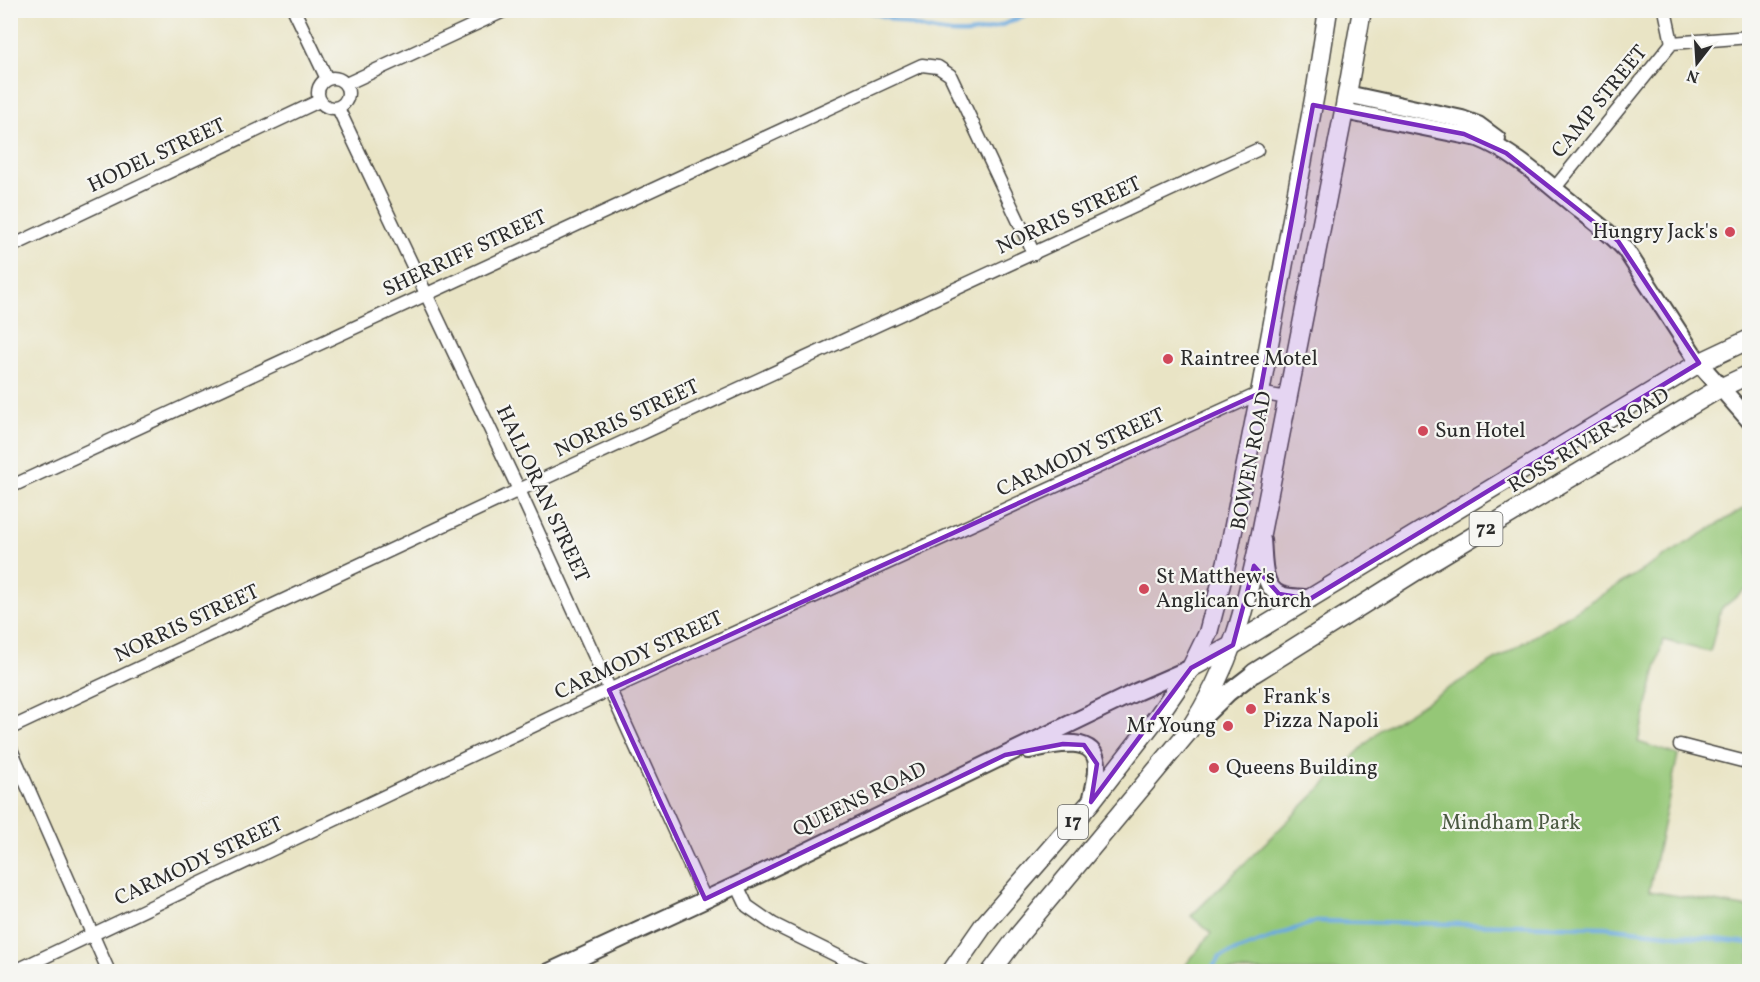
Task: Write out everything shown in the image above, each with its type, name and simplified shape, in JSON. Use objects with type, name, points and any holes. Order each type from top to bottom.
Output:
[{"type":"main road","name":"BOWEN ROAD","points":[[1191,668],[1208,633],[1218,601],[1260,393],[1315,97],[1328,10]]},
{"type":"main road","name":"BOWEN ROAD","points":[[1188,732],[1210,696],[1233,645],[1246,603],[1346,102],[1362,10]]},
{"type":"main road","points":[[1315,97],[1346,102]]},
{"type":"main road","name":"ROSS RIVER ROAD","points":[[1191,668],[1310,599],[1699,363],[1749,339]]},
{"type":"main road","name":"ROSS RIVER ROAD","points":[[1254,673],[1432,561],[1720,388],[1749,374]]},
{"type":"main road","name":"17","points":[[951,972],[983,926],[1091,802],[1167,704],[1191,668]]},
{"type":"main road","name":"17","points":[[991,972],[1018,936],[1188,732]]},
{"type":"street","points":[[294,10],[327,79]]},
{"type":"street","points":[[346,84],[506,10]]},
{"type":"street","points":[[1665,10],[1672,43]]},
{"type":"street","name":"CAMP STREET","points":[[1554,189],[1672,43],[1749,37]]},
{"type":"street","name":"SHERRIFF STREET","points":[[10,487],[922,64],[938,66],[950,75],[1034,254]]},
{"type":"street","points":[[338,78],[346,84],[348,89],[348,99],[338,108],[328,108],[320,101],[319,86],[327,79],[338,78]]},
{"type":"street","name":"HODEL STREET","points":[[10,247],[320,101]]},
{"type":"street","points":[[1346,102],[1478,138],[1497,146],[1528,168],[1625,249],[1699,363],[1749,421]]},
{"type":"street","name":"HALLORAN STREET","points":[[338,108],[519,490],[705,899]]},
{"type":"street","name":"NORRIS STREET","points":[[13,723],[1257,150]]},
{"type":"street","points":[[1260,393],[1287,398]]},
{"type":"street","name":"CARMODY STREET","points":[[13,972],[609,690],[1260,393]]},
{"type":"street","points":[[1261,533],[1269,585],[1280,594],[1310,599]]},
{"type":"street","name":"QUEENS ROAD","points":[[549,972],[737,885],[1191,668]]},
{"type":"street","name":"ROSS RIVER ROAD","points":[[1188,732],[1254,673]]},
{"type":"street","points":[[13,723],[16,736],[10,745],[110,972]]},
{"type":"street","points":[[1005,755],[1063,744],[1084,745],[1093,752],[1097,764],[1091,802]]},
{"type":"street","points":[[1680,745],[1749,763]]},
{"type":"street","points":[[737,885],[747,906],[773,924],[870,972]]},
{"type":"highlighted area","points":[[1313,105],[1464,134],[1506,153],[1618,241],[1699,363],[1310,599],[1279,594],[1254,566],[1233,645],[1191,668],[1091,802],[1097,764],[1084,745],[1063,744],[1005,755],[705,899],[609,690],[1260,393]]},
{"type":"green space","name":"Mindham Park","points":[[1749,505],[1749,587],[1721,609],[1710,652],[1663,640],[1638,742],[1678,755],[1649,891],[1749,908],[1749,971],[1181,971],[1211,933],[1191,916],[1380,730]]},
{"type":"waterway","points":[[865,10],[916,26],[956,33],[978,32],[1035,10]]},
{"type":"waterway","points":[[1209,972],[1220,957],[1316,921],[1604,927],[1750,943]]},
{"type":"place","name":"Hungry Jack's","points":[[1730,232]]},
{"type":"place","name":"Raintree Motel","points":[[1168,359]]},
{"type":"place","name":"Sun Hotel","points":[[1423,431]]},
{"type":"place","name":"St Matthew's Anglican Church","points":[[1144,589]]},
{"type":"place","name":"Frank's Pizza Napoli","points":[[1251,709]]},
{"type":"place","name":"Mr Young","points":[[1228,726]]},
{"type":"place","name":"Queens Building","points":[[1214,768]]}]
